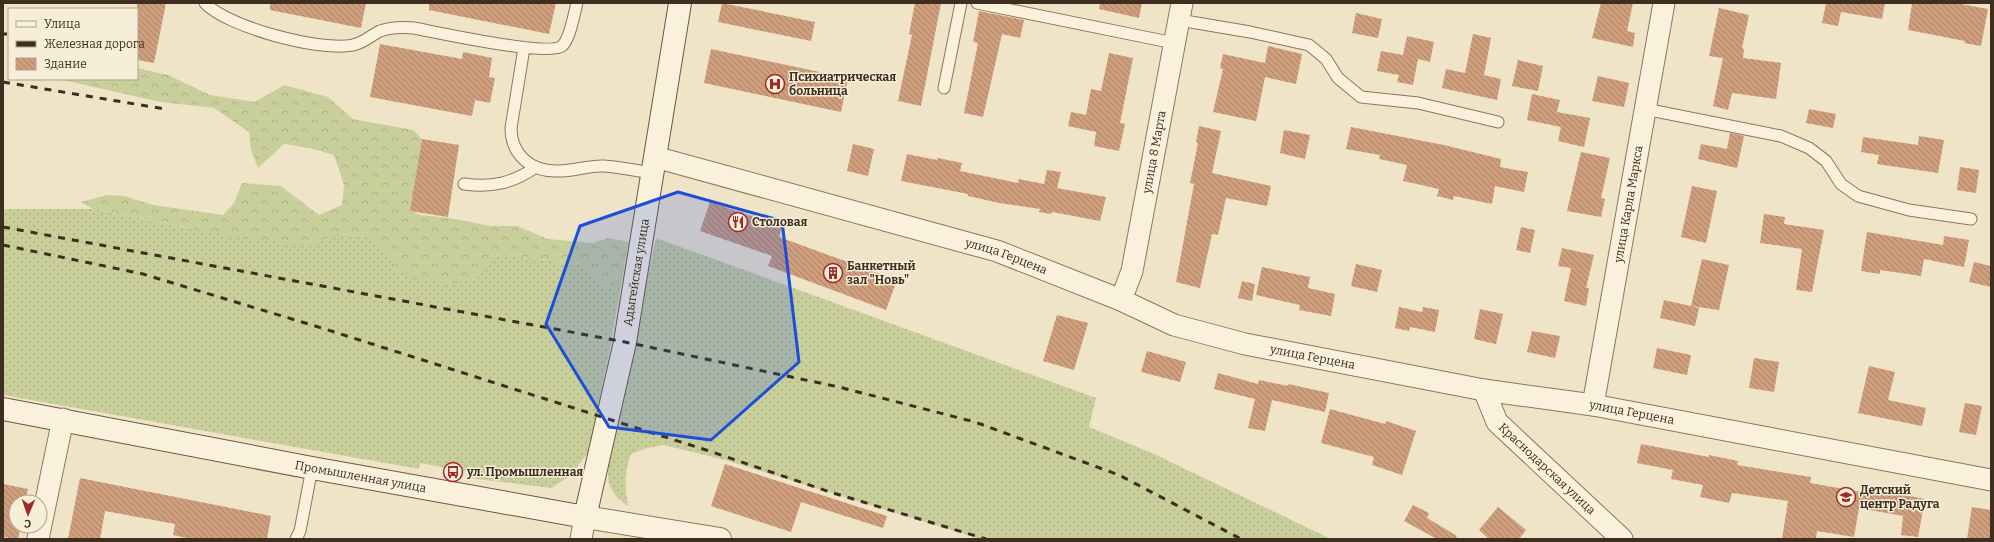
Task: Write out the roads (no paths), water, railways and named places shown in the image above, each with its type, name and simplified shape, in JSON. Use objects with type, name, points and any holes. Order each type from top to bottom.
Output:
[{"type":"main road","name":"Адыгейская улица","points":[[585,517],[625,342],[680,3]]},
{"type":"main road","name":"Промышленная улица","points":[[3,409],[64,419],[312,468],[585,517],[663,534],[720,539]]},
{"type":"street","name":"улица Карла Маркса","points":[[1593,405],[1664,3]]},
{"type":"street","name":"улица 8 Марта","points":[[1121,300],[1132,271],[1181,11]]},
{"type":"street","name":"улица Герцена","points":[[654,165],[997,251],[1121,300],[1174,326],[1245,344],[1484,390],[1593,405],[1991,480]]},
{"type":"street","name":"Краснодарская улица","points":[[1484,390],[1497,422],[1622,539]]},
{"type":"street","points":[[38,539],[64,419]]},
{"type":"street","name":"Адыгейская улица","points":[[581,539],[585,517]]},
{"type":"lane","points":[[205,3],[226,18],[266,33],[309,43],[336,46],[353,45],[368,39],[379,32],[397,27],[414,28],[524,48],[553,49],[561,46],[567,39],[577,3]]},
{"type":"lane","points":[[944,88],[961,3]]},
{"type":"lane","points":[[977,3],[1174,43]]},
{"type":"lane","points":[[1181,11],[1250,32],[1310,46],[1326,59],[1338,78],[1361,97],[1418,103],[1498,122]]},
{"type":"lane","points":[[524,48],[511,121],[511,139],[522,158],[536,167],[556,172],[587,166],[654,165]]},
{"type":"lane","points":[[1645,109],[1733,125],[1781,136],[1809,148],[1826,161],[1841,184],[1858,196],[1909,210],[1971,219]]},
{"type":"lane","points":[[464,184],[482,186],[499,185],[521,177],[536,167]]},
{"type":"lane","points":[[296,539],[300,531],[312,468]]},
{"type":"railway","points":[[3,82],[165,109]]},
{"type":"railway","points":[[3,227],[625,342],[839,387],[975,422],[1119,475],[1241,539]]},
{"type":"railway","points":[[3,245],[143,274],[325,329],[706,450],[830,492],[986,539]]},
{"type":"place","name":"Психиатрическая больница","points":[[775,84]]},
{"type":"place","name":"Столовая","points":[[738,222]]},
{"type":"place","name":"Банкетный зал \"Новь\"","points":[[833,273]]},
{"type":"place","name":"ул. Промышленная","points":[[453,472]]},
{"type":"place","name":"Детский центр Радуга","points":[[1846,497]]}]
